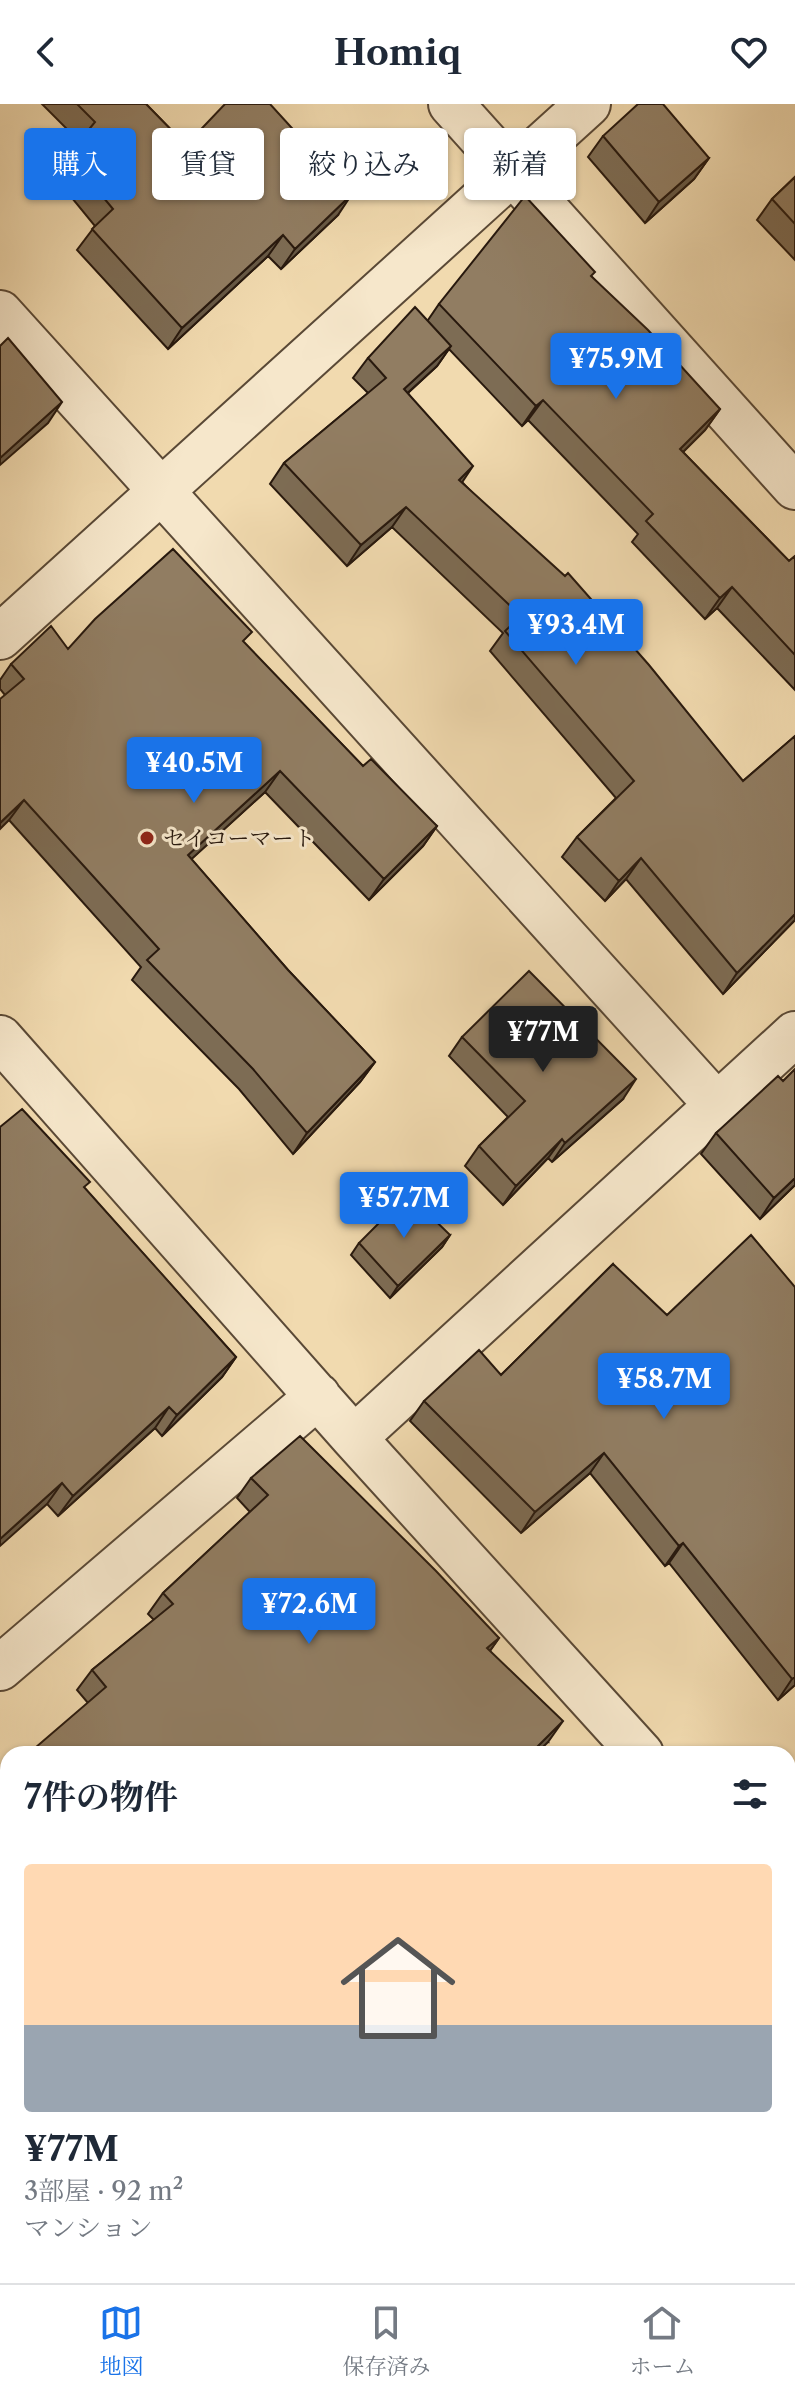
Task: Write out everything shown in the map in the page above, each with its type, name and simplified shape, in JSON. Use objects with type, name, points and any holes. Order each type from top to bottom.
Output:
[{"type":"street","points":[[451,104],[473,128]]},
{"type":"street","points":[[561,128],[588,104]]},
{"type":"street","points":[[0,637],[481,200]]},
{"type":"street","points":[[539,200],[795,487]]},
{"type":"street","points":[[0,313],[717,1105]]},
{"type":"street","points":[[354,1438],[795,1034]]},
{"type":"street","points":[[0,1038],[354,1438],[634,1746]]},
{"type":"street","points":[[0,1668],[318,1396]]},
{"type":"building","points":[[77,104],[146,104],[169,128],[152,128],[152,200],[264,200],[264,128],[202,128],[225,104],[270,104],[292,128],[280,128],[280,200],[346,200],[295,249],[283,235],[182,328],[92,229],[113,209],[106,200],[136,200],[136,128],[90,128],[95,122]]},
{"type":"building","points":[[638,104],[663,104],[709,158],[659,202],[603,136]]},
{"type":"building","points":[[795,177],[795,224],[772,199]]},
{"type":"building","points":[[522,200],[529,200],[595,272],[591,276],[648,330],[720,409],[680,449],[789,561],[795,556],[795,655],[732,587],[720,598],[646,521],[653,514],[543,400],[536,406],[439,304]]},
{"type":"building","points":[[415,307],[451,346],[404,389],[473,466],[459,480],[565,576],[568,573],[649,665],[743,781],[795,736],[795,914],[737,973],[641,858],[619,881],[577,837],[634,781],[505,631],[521,616],[406,507],[361,545],[284,463],[386,378],[368,358]]},
{"type":"building","points":[[8,338],[62,402],[0,458],[0,346]]},
{"type":"building","points":[[173,549],[252,632],[243,641],[363,766],[371,759],[437,826],[384,879],[280,771],[188,855],[288,970],[375,1062],[307,1133],[253,1069],[147,960],[159,949],[24,800],[0,823],[0,699],[24,679],[11,664],[51,626],[68,649],[95,619]]},
{"type":"building","points":[[529,971],[636,1079],[565,1143],[562,1139],[516,1186],[479,1146],[525,1101],[462,1037]]},
{"type":"building","points":[[795,1069],[795,1178],[774,1198],[716,1133],[778,1076],[783,1081]]},
{"type":"building","points":[[22,1109],[90,1182],[84,1187],[236,1357],[177,1415],[169,1407],[73,1496],[62,1483],[0,1539],[0,1127]]},
{"type":"building","points":[[408,1194],[450,1235],[398,1286],[359,1243]]},
{"type":"building","points":[[751,1235],[795,1287],[795,1677],[792,1679],[683,1543],[679,1546],[604,1453],[535,1512],[424,1401],[479,1350],[501,1375],[613,1264],[667,1315]]},
{"type":"building","points":[[300,1436],[499,1638],[487,1648],[563,1721],[538,1746],[37,1746],[106,1687],[92,1670],[173,1604],[163,1593],[268,1495],[251,1478]]},
{"type":"place","name":"セイコーマート","points":[[147,838]]}]
